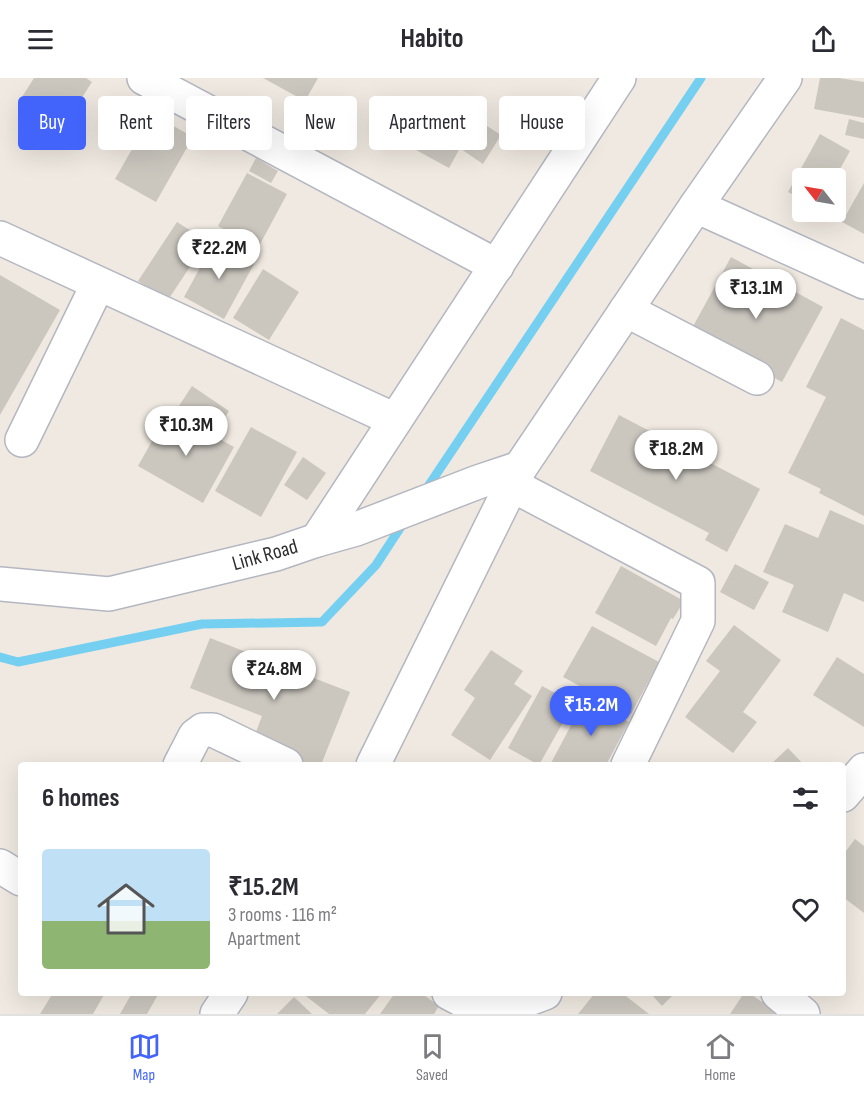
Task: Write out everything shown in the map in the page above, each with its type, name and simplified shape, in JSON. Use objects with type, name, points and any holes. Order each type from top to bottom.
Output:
[{"type":"street","points":[[144,78],[497,266]]},
{"type":"street","points":[[316,540],[619,78]]},
{"type":"street","points":[[374,762],[516,476],[696,206],[785,78]]},
{"type":"street","points":[[696,206],[864,282]]},
{"type":"street","points":[[0,238],[395,420]]},
{"type":"street","points":[[22,440],[98,284]]},
{"type":"street","points":[[626,310],[757,378]]},
{"type":"street","points":[[516,476],[698,583],[698,621],[629,762]]},
{"type":"street","name":"Link Road","points":[[0,584],[109,594],[276,554],[356,529],[478,482],[516,476]]},
{"type":"street","points":[[182,762],[195,736],[203,730],[213,730],[280,762]]},
{"type":"street","points":[[846,791],[864,770]]},
{"type":"street","points":[[0,866],[18,877]]},
{"type":"street","points":[[465,1003],[510,1006],[537,996]]},
{"type":"street","points":[[782,996],[803,1014]]},
{"type":"building","points":[[34,78],[86,78],[92,82],[83,96],[23,96]]},
{"type":"building","points":[[263,78],[318,78],[308,96],[296,96]]},
{"type":"building","points":[[820,78],[864,82],[864,118],[814,109]]},
{"type":"building","points":[[849,119],[864,123],[864,139],[845,135]]},
{"type":"building","points":[[174,126],[186,133],[186,149],[156,202],[115,179],[132,150],[174,150]]},
{"type":"building","points":[[487,126],[499,134],[499,138],[483,164],[462,150],[487,150]]},
{"type":"building","points":[[820,134],[850,151],[841,168],[801,168]]},
{"type":"building","points":[[416,150],[459,150],[449,168]]},
{"type":"building","points":[[256,158],[278,171],[271,183],[249,171]]},
{"type":"building","points":[[247,173],[287,194],[258,248],[218,226]]},
{"type":"building","points":[[864,183],[864,234],[842,222],[846,222],[846,215]]},
{"type":"building","points":[[177,222],[207,241],[168,300],[138,281]]},
{"type":"building","points":[[214,242],[254,264],[224,319],[184,297]]},
{"type":"building","points":[[731,257],[823,307],[782,382],[690,332]]},
{"type":"building","points":[[263,269],[299,292],[269,340],[233,318]]},
{"type":"building","points":[[0,275],[60,310],[0,415]]},
{"type":"building","points":[[841,318],[864,330],[864,516],[819,493],[821,489],[788,473],[826,397],[806,387]]},
{"type":"building","points":[[192,386],[229,411],[215,433],[177,409]]},
{"type":"building","points":[[169,411],[234,447],[203,503],[138,466]]},
{"type":"building","points":[[619,415],[760,489],[727,552],[705,540],[709,533],[590,471]]},
{"type":"building","points":[[251,427],[297,452],[261,517],[215,491]]},
{"type":"building","points":[[303,457],[326,473],[307,500],[284,485]]},
{"type":"building","points":[[830,510],[864,525],[864,602],[844,593],[828,632],[782,612],[794,585],[763,572],[785,524],[818,538]]},
{"type":"building","points":[[735,564],[769,582],[754,610],[720,592]]},
{"type":"building","points":[[621,566],[684,601],[673,619],[671,618],[656,646],[595,613]]},
{"type":"building","points":[[734,625],[781,660],[743,712],[757,722],[733,753],[685,717],[720,671],[706,661]]},
{"type":"building","points":[[592,626],[659,662],[631,714],[563,677]]},
{"type":"building","points":[[210,638],[350,692],[322,762],[296,762],[251,745],[262,716],[190,688]]},
{"type":"building","points":[[491,650],[523,671],[514,684],[532,696],[490,760],[451,735],[475,698],[464,690]]},
{"type":"building","points":[[837,657],[864,674],[864,727],[813,695]]},
{"type":"building","points":[[542,686],[574,703],[541,762],[534,762],[508,748]]},
{"type":"building","points":[[585,699],[629,722],[608,762],[552,762]]},
{"type":"building","points":[[788,748],[801,762],[773,762]]},
{"type":"building","points":[[855,839],[864,846],[864,913],[846,899],[846,851]]},
{"type":"building","points":[[51,996],[103,996],[93,1014],[40,1014]]},
{"type":"building","points":[[130,996],[157,996],[147,1014],[120,1014]]},
{"type":"building","points":[[306,996],[380,996],[365,1014],[329,1014]]},
{"type":"building","points":[[393,996],[425,996],[439,1006],[434,1014],[380,1014]]},
{"type":"building","points":[[593,996],[626,996],[649,1014],[578,1014]]},
{"type":"building","points":[[653,996],[672,996],[662,1006]]},
{"type":"building","points":[[742,996],[753,996],[780,1014],[730,1014]]},
{"type":"building","points":[[294,997],[312,1014],[277,1014]]},
{"type":"waterway","points":[[425,491],[701,78]]},
{"type":"waterway","points":[[0,657],[18,662],[202,624],[322,622],[376,565],[404,522]]}]
